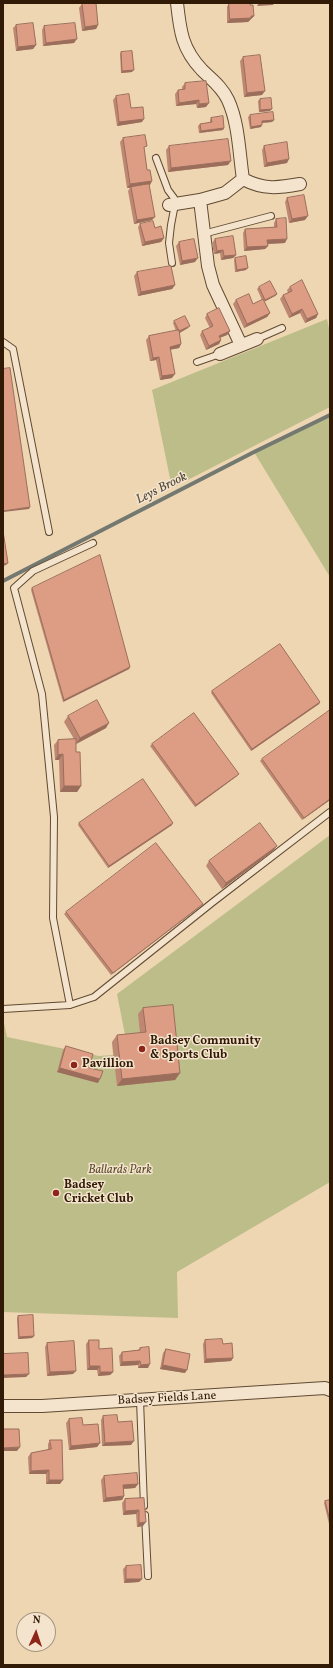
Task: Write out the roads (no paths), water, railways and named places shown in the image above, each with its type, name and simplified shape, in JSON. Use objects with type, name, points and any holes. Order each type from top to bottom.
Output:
[{"type":"street","points":[[177,3],[179,29],[185,48],[202,70],[216,82],[228,100],[235,121],[243,179]]},
{"type":"street","points":[[243,179],[252,184],[271,188],[300,184]]},
{"type":"street","points":[[172,204],[200,200],[225,193],[243,179]]},
{"type":"street","points":[[200,200],[203,234],[208,266],[213,285],[242,345]]},
{"type":"street","points":[[220,354],[257,339]]},
{"type":"street","name":"Badsey Fields Lane","points":[[3,1406],[42,1406],[243,1395],[325,1388],[330,1390]]},
{"type":"lane","points":[[156,158],[168,190],[174,198],[172,204],[169,243],[172,263]]},
{"type":"lane","points":[[203,234],[271,216]]},
{"type":"lane","points":[[257,339],[282,328]]},
{"type":"lane","points":[[3,342],[13,349],[49,532]]},
{"type":"lane","points":[[197,362],[220,354]]},
{"type":"lane","points":[[70,1005],[53,918],[54,817],[42,694],[14,588],[33,571],[93,543]]},
{"type":"lane","points":[[3,1009],[70,1005],[94,997],[330,812]]},
{"type":"lane","points":[[140,1400],[148,1576]]},
{"type":"waterway","name":"Leys Brook","points":[[3,581],[254,452],[330,415]]},
{"type":"place","name":"Badsey Community & Sports Club","points":[[142,1049]]},
{"type":"place","name":"Pavillion","points":[[74,1065]]},
{"type":"place","name":"Badsey Cricket Club","points":[[56,1193]]},
{"type":"park label","name":"Ballards Park","points":[[120,1171]]}]
